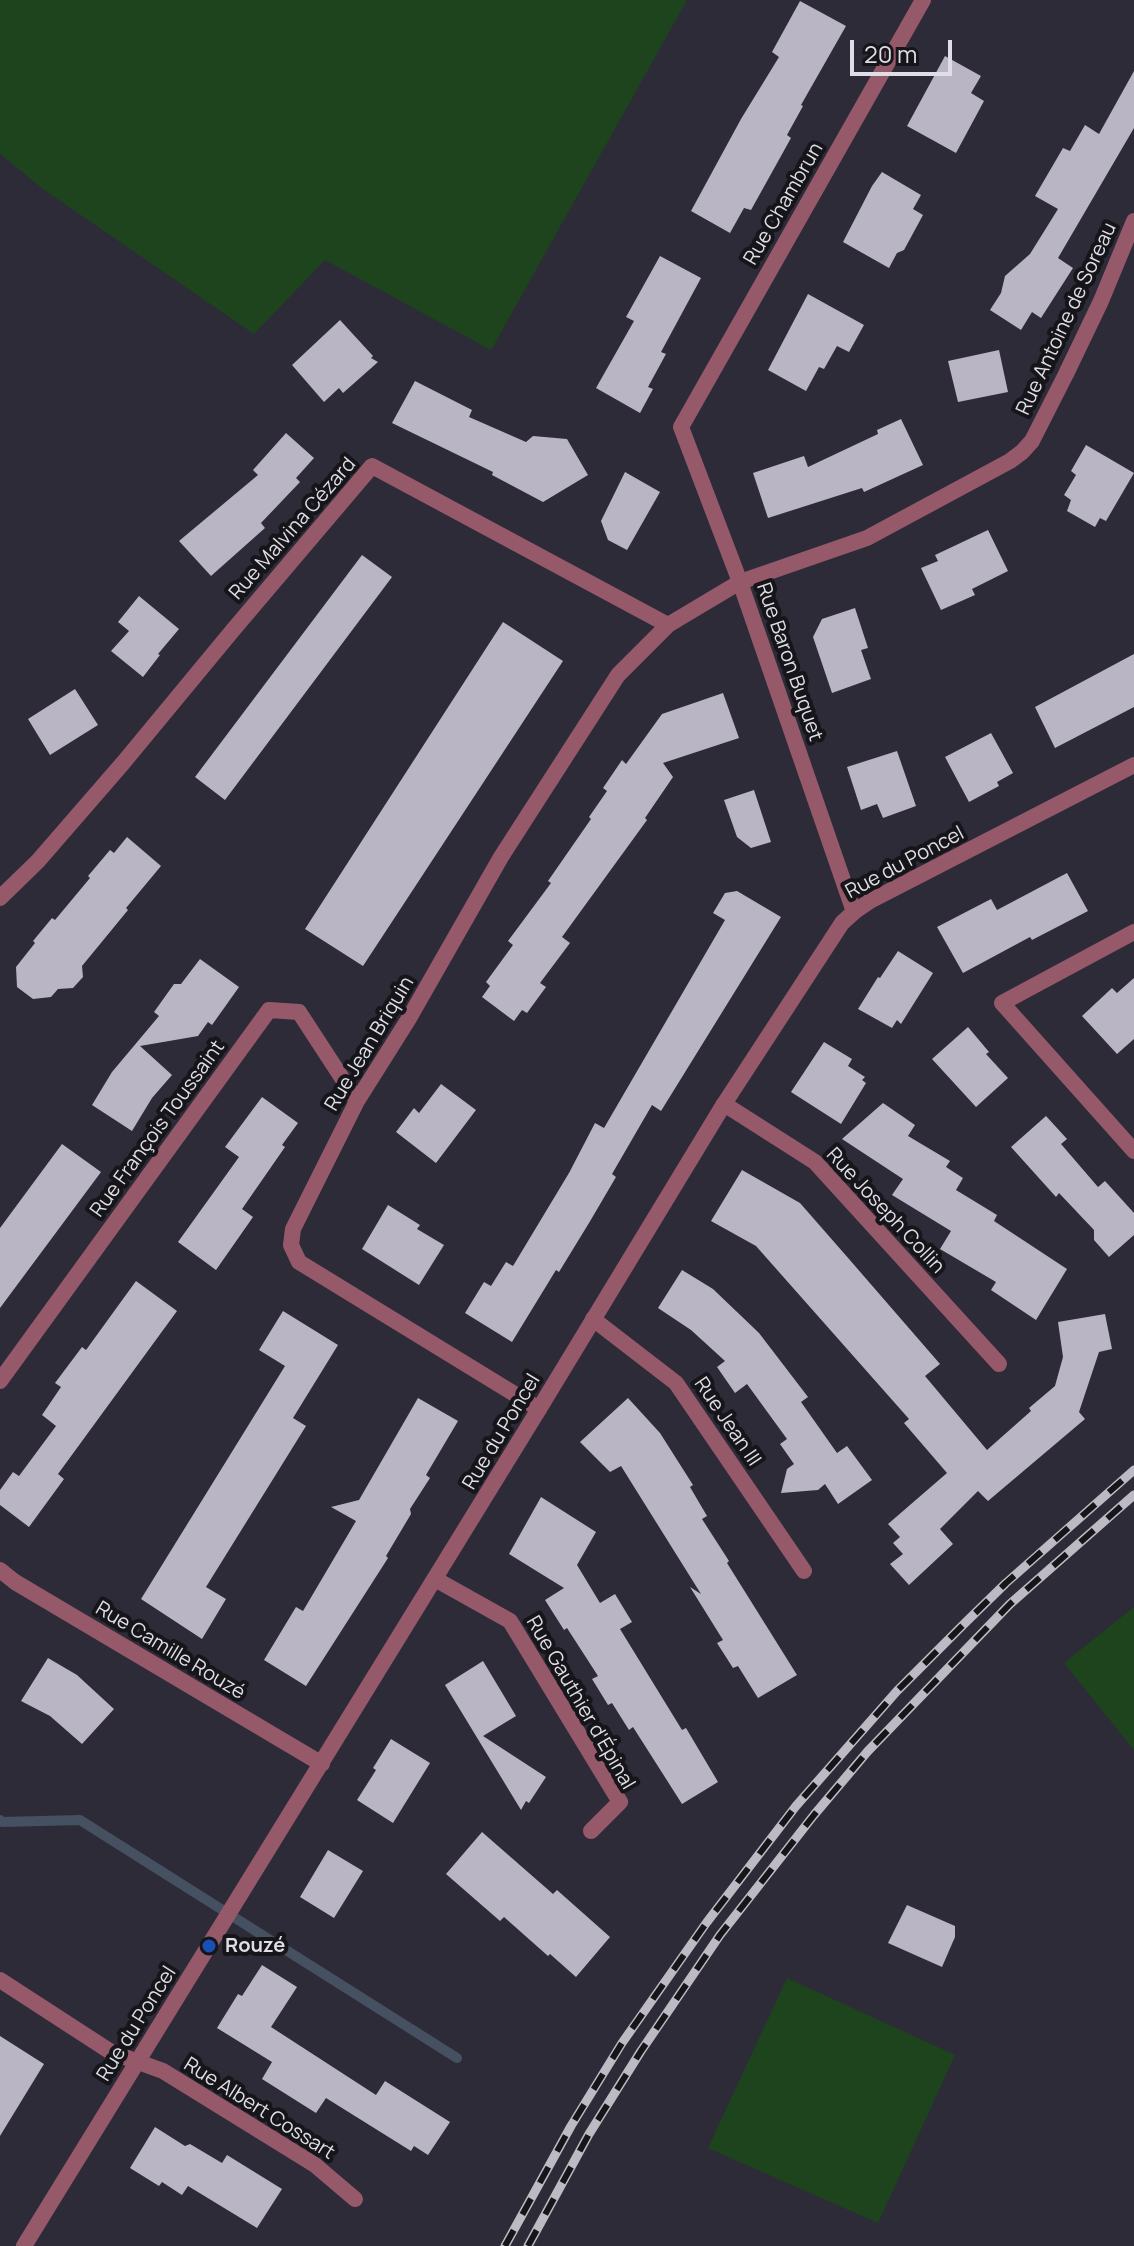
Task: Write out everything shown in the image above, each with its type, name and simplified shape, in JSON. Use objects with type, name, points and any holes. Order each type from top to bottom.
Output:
[{"type":"street","name":"Rue Chambrun","points":[[681,427],[923,0]]},
{"type":"street","name":"Rue Antoine de Soreau","points":[[740,582],[867,538],[1022,452],[1032,441],[1066,374],[1134,221]]},
{"type":"street","name":"Rue Baron Buquet","points":[[681,427],[740,582],[854,912]]},
{"type":"street","name":"Rue Malvina Cézard","points":[[0,898],[38,861],[123,763],[372,466],[668,625]]},
{"type":"street","points":[[668,625],[740,582]]},
{"type":"street","name":"Rue Jean Briquin","points":[[539,1409],[299,1262],[291,1245],[293,1229],[357,1101],[408,1020],[501,857],[618,675],[668,625]]},
{"type":"street","name":"Rue du Poncel","points":[[24,2246],[724,1104],[842,923],[870,901],[1134,765]]},
{"type":"street","points":[[1134,932],[1002,1003],[1134,1151]]},
{"type":"street","name":"Rue François Toussaint","points":[[0,1381],[269,1010],[299,1012],[357,1101]]},
{"type":"street","name":"Rue Joseph Collin","points":[[724,1104],[815,1162],[999,1364]]},
{"type":"street","name":"Rue Jean III","points":[[593,1319],[676,1383],[804,1571]]},
{"type":"street","name":"Rue Camille Rouzé","points":[[0,1570],[15,1582],[322,1764]]},
{"type":"street","name":"Rue Gauthier d'Épinal","points":[[435,1579],[510,1621],[620,1802],[591,1831]]},
{"type":"street","name":"Rue Albert Cossart","points":[[0,1980],[111,2052],[163,2071],[315,2165],[355,2199]]},
{"type":"green space","points":[[0,0],[687,0],[491,350],[325,260],[254,334],[43,189],[0,154]]},
{"type":"green space","points":[[1134,1607],[1134,1750],[1064,1663]]},
{"type":"green space","points":[[787,1978],[955,2055],[878,2223],[708,2148]]},
{"type":"building","points":[[800,1],[846,26],[801,105],[787,135],[791,138],[751,210],[744,208],[730,233],[691,211],[779,57],[772,52]]},
{"type":"building","points":[[945,56],[981,76],[971,93],[984,101],[956,153],[907,126]]},
{"type":"building","points":[[1134,71],[1134,128],[1058,258],[1073,268],[1041,318],[1032,312],[1021,330],[990,310],[1001,293],[1005,276],[1030,254],[1058,209],[1035,196],[1063,148],[1070,151],[1085,125],[1099,134]]},
{"type":"building","points":[[882,172],[921,195],[913,209],[923,215],[904,250],[897,253],[889,268],[843,242]]},
{"type":"building","points":[[660,256],[701,278],[661,352],[666,354],[648,387],[653,389],[640,413],[596,388],[634,321],[626,317]]},
{"type":"building","points":[[808,294],[864,325],[849,352],[837,346],[824,369],[819,367],[806,391],[768,370]]},
{"type":"building","points":[[340,320],[373,356],[371,358],[378,362],[343,393],[339,388],[324,402],[292,365]]},
{"type":"building","points":[[999,350],[1008,392],[958,402],[948,361]]},
{"type":"building","points":[[415,381],[472,410],[469,417],[526,442],[533,436],[567,439],[588,475],[543,502],[492,475],[493,472],[392,423]]},
{"type":"building","points":[[901,419],[923,465],[864,492],[862,488],[768,518],[753,473],[804,456],[808,467],[878,434],[877,430]]},
{"type":"building","points":[[286,433],[314,458],[296,478],[300,482],[261,523],[265,528],[211,576],[179,541],[258,475],[253,470]]},
{"type":"building","points":[[1086,445],[1134,473],[1106,521],[1100,518],[1095,527],[1067,511],[1071,500],[1064,495],[1076,475],[1071,471]]},
{"type":"building","points":[[625,472],[660,492],[627,550],[608,540],[601,521]]},
{"type":"building","points":[[988,530],[1008,571],[972,589],[975,595],[941,610],[921,568],[938,561],[935,555]]},
{"type":"building","points":[[362,555],[392,577],[225,800],[195,777]]},
{"type":"building","points":[[139,596],[179,629],[143,677],[111,651],[129,631],[118,622]]},
{"type":"building","points":[[855,608],[868,648],[861,650],[871,679],[832,693],[813,637],[822,619]]},
{"type":"building","points":[[503,622],[563,661],[363,966],[305,929]]},
{"type":"building","points":[[1134,654],[1134,707],[1055,748],[1035,707]]},
{"type":"building","points":[[75,689],[98,725],[50,755],[28,719]]},
{"type":"building","points":[[723,693],[739,738],[663,763],[673,777],[645,818],[647,820],[562,937],[570,943],[540,983],[546,987],[527,1013],[522,1010],[514,1021],[482,997],[490,986],[486,982],[513,945],[508,941],[551,883],[548,881],[591,819],[589,817],[607,791],[603,788],[622,760],[626,764],[662,714]]},
{"type":"building","points":[[991,733],[1013,773],[997,782],[999,786],[969,802],[945,757]]},
{"type":"building","points":[[897,751],[916,806],[883,818],[877,804],[861,810],[847,767]]},
{"type":"building","points":[[754,790],[771,842],[751,848],[737,837],[724,800]]},
{"type":"building","points":[[127,837],[161,866],[82,966],[83,977],[73,988],[58,989],[51,997],[33,999],[17,987],[16,967],[35,943],[33,941],[52,918],[55,920],[110,850],[114,853]]},
{"type":"building","points":[[1067,873],[1088,911],[1032,940],[1030,937],[963,973],[937,927],[991,899],[997,910]]},
{"type":"building","points":[[737,891],[781,917],[661,1111],[652,1105],[612,1174],[616,1177],[589,1223],[512,1342],[465,1313],[484,1282],[491,1286],[506,1262],[513,1266],[595,1123],[604,1128],[725,920],[713,913],[725,893]]},
{"type":"building","points":[[898,951],[933,973],[901,1024],[897,1020],[892,1028],[858,1009]]},
{"type":"building","points":[[200,959],[239,987],[212,1025],[208,1022],[198,1036],[140,1046],[172,1075],[152,1098],[132,1131],[92,1105],[112,1072],[159,1016],[154,1012],[174,984],[181,984]]},
{"type":"building","points":[[1134,978],[1134,1039],[1117,1054],[1082,1016],[1112,988],[1117,993]]},
{"type":"building","points":[[968,1027],[989,1052],[986,1054],[1008,1078],[976,1107],[932,1059]]},
{"type":"building","points":[[824,1042],[852,1059],[848,1066],[865,1077],[862,1080],[866,1083],[841,1124],[791,1092]]},
{"type":"building","points":[[441,1084],[476,1110],[436,1163],[396,1132],[414,1108],[419,1113]]},
{"type":"building","points":[[262,1097],[298,1123],[242,1209],[253,1217],[216,1270],[178,1242],[239,1157],[225,1147]]},
{"type":"building","points":[[883,1103],[915,1125],[908,1136],[950,1161],[946,1167],[963,1178],[956,1190],[997,1215],[994,1221],[1067,1269],[1036,1320],[991,1290],[996,1282],[940,1249],[951,1231],[892,1195],[903,1179],[842,1139]]},
{"type":"building","points":[[1046,1116],[1067,1139],[1061,1144],[1098,1187],[1105,1181],[1134,1213],[1134,1235],[1109,1257],[1094,1240],[1094,1230],[1059,1193],[1056,1197],[1011,1147]]},
{"type":"building","points":[[62,1144],[101,1172],[0,1308],[0,1228]]},
{"type":"building","points":[[742,1170],[800,1203],[849,1259],[940,1364],[925,1376],[987,1450],[1055,1386],[1063,1357],[1058,1322],[1105,1314],[1112,1349],[1099,1352],[1079,1412],[1085,1419],[988,1501],[978,1491],[940,1529],[953,1544],[909,1585],[890,1564],[903,1554],[893,1543],[900,1537],[888,1524],[947,1473],[904,1423],[909,1419],[756,1246],[711,1221]]},
{"type":"building","points":[[388,1205],[420,1225],[417,1229],[444,1245],[419,1285],[362,1249]]},
{"type":"building","points":[[682,1270],[713,1289],[759,1333],[808,1397],[801,1402],[837,1453],[847,1446],[872,1480],[838,1504],[825,1484],[818,1490],[781,1493],[787,1469],[794,1464],[780,1444],[787,1439],[747,1384],[735,1393],[717,1367],[725,1361],[691,1330],[658,1308]]},
{"type":"building","points":[[136,1281],[177,1311],[58,1474],[64,1479],[29,1527],[0,1505],[0,1490],[13,1472],[19,1476],[56,1426],[42,1415],[61,1387],[55,1383],[82,1347],[86,1350]]},
{"type":"building","points":[[283,1311],[338,1345],[293,1418],[306,1426],[206,1587],[226,1599],[202,1639],[141,1599],[285,1366],[259,1350]]},
{"type":"building","points":[[418,1398],[458,1421],[426,1475],[430,1478],[410,1509],[411,1514],[386,1556],[388,1558],[306,1686],[264,1660],[296,1607],[303,1611],[356,1521],[331,1507],[359,1500]]},
{"type":"building","points":[[628,1398],[660,1433],[693,1485],[690,1487],[707,1516],[702,1519],[797,1675],[758,1698],[738,1666],[733,1668],[717,1643],[723,1640],[690,1587],[701,1594],[621,1466],[610,1472],[580,1442]]},
{"type":"building","points":[[541,1497],[596,1532],[577,1565],[600,1603],[615,1594],[632,1622],[620,1629],[718,1782],[682,1804],[633,1727],[629,1730],[612,1703],[608,1705],[592,1679],[598,1676],[545,1600],[564,1588],[509,1554]]},
{"type":"building","points":[[48,1658],[77,1675],[114,1709],[82,1744],[50,1716],[21,1701]]},
{"type":"building","points":[[483,1661],[516,1716],[483,1736],[546,1777],[521,1810],[445,1685]]},
{"type":"building","points":[[391,1739],[430,1763],[393,1823],[357,1800]]},
{"type":"building","points":[[482,1832],[553,1894],[557,1890],[610,1937],[576,1977],[504,1917],[500,1921],[446,1874]]},
{"type":"building","points":[[328,1850],[363,1871],[334,1918],[300,1897]]},
{"type":"building","points":[[907,1905],[955,1926],[955,1937],[942,1967],[888,1943]]},
{"type":"building","points":[[262,1965],[297,1987],[271,2027],[376,2095],[385,2081],[450,2122],[428,2155],[414,2146],[411,2151],[326,2098],[316,2113],[262,2079],[272,2062],[217,2028],[238,1994],[242,1996]]},
{"type":"building","points":[[0,2036],[44,2064],[0,2136]]},
{"type":"building","points":[[155,2127],[185,2146],[190,2144],[222,2163],[227,2155],[282,2189],[257,2228],[188,2186],[182,2195],[162,2182],[159,2186],[130,2168]]},
{"type":"waterway","points":[[0,1820],[80,1820],[457,2058]]},
{"type":"railway","points":[[505,2246],[571,2126],[622,2043],[707,1922],[796,1806],[897,1691],[966,1622],[1134,1470]]},
{"type":"railway","points":[[528,2246],[589,2134],[641,2051],[720,1935],[814,1815],[868,1751],[1010,1604],[1134,1495]]},
{"type":"place","name":"Rouzé","points":[[209,1946]]}]
